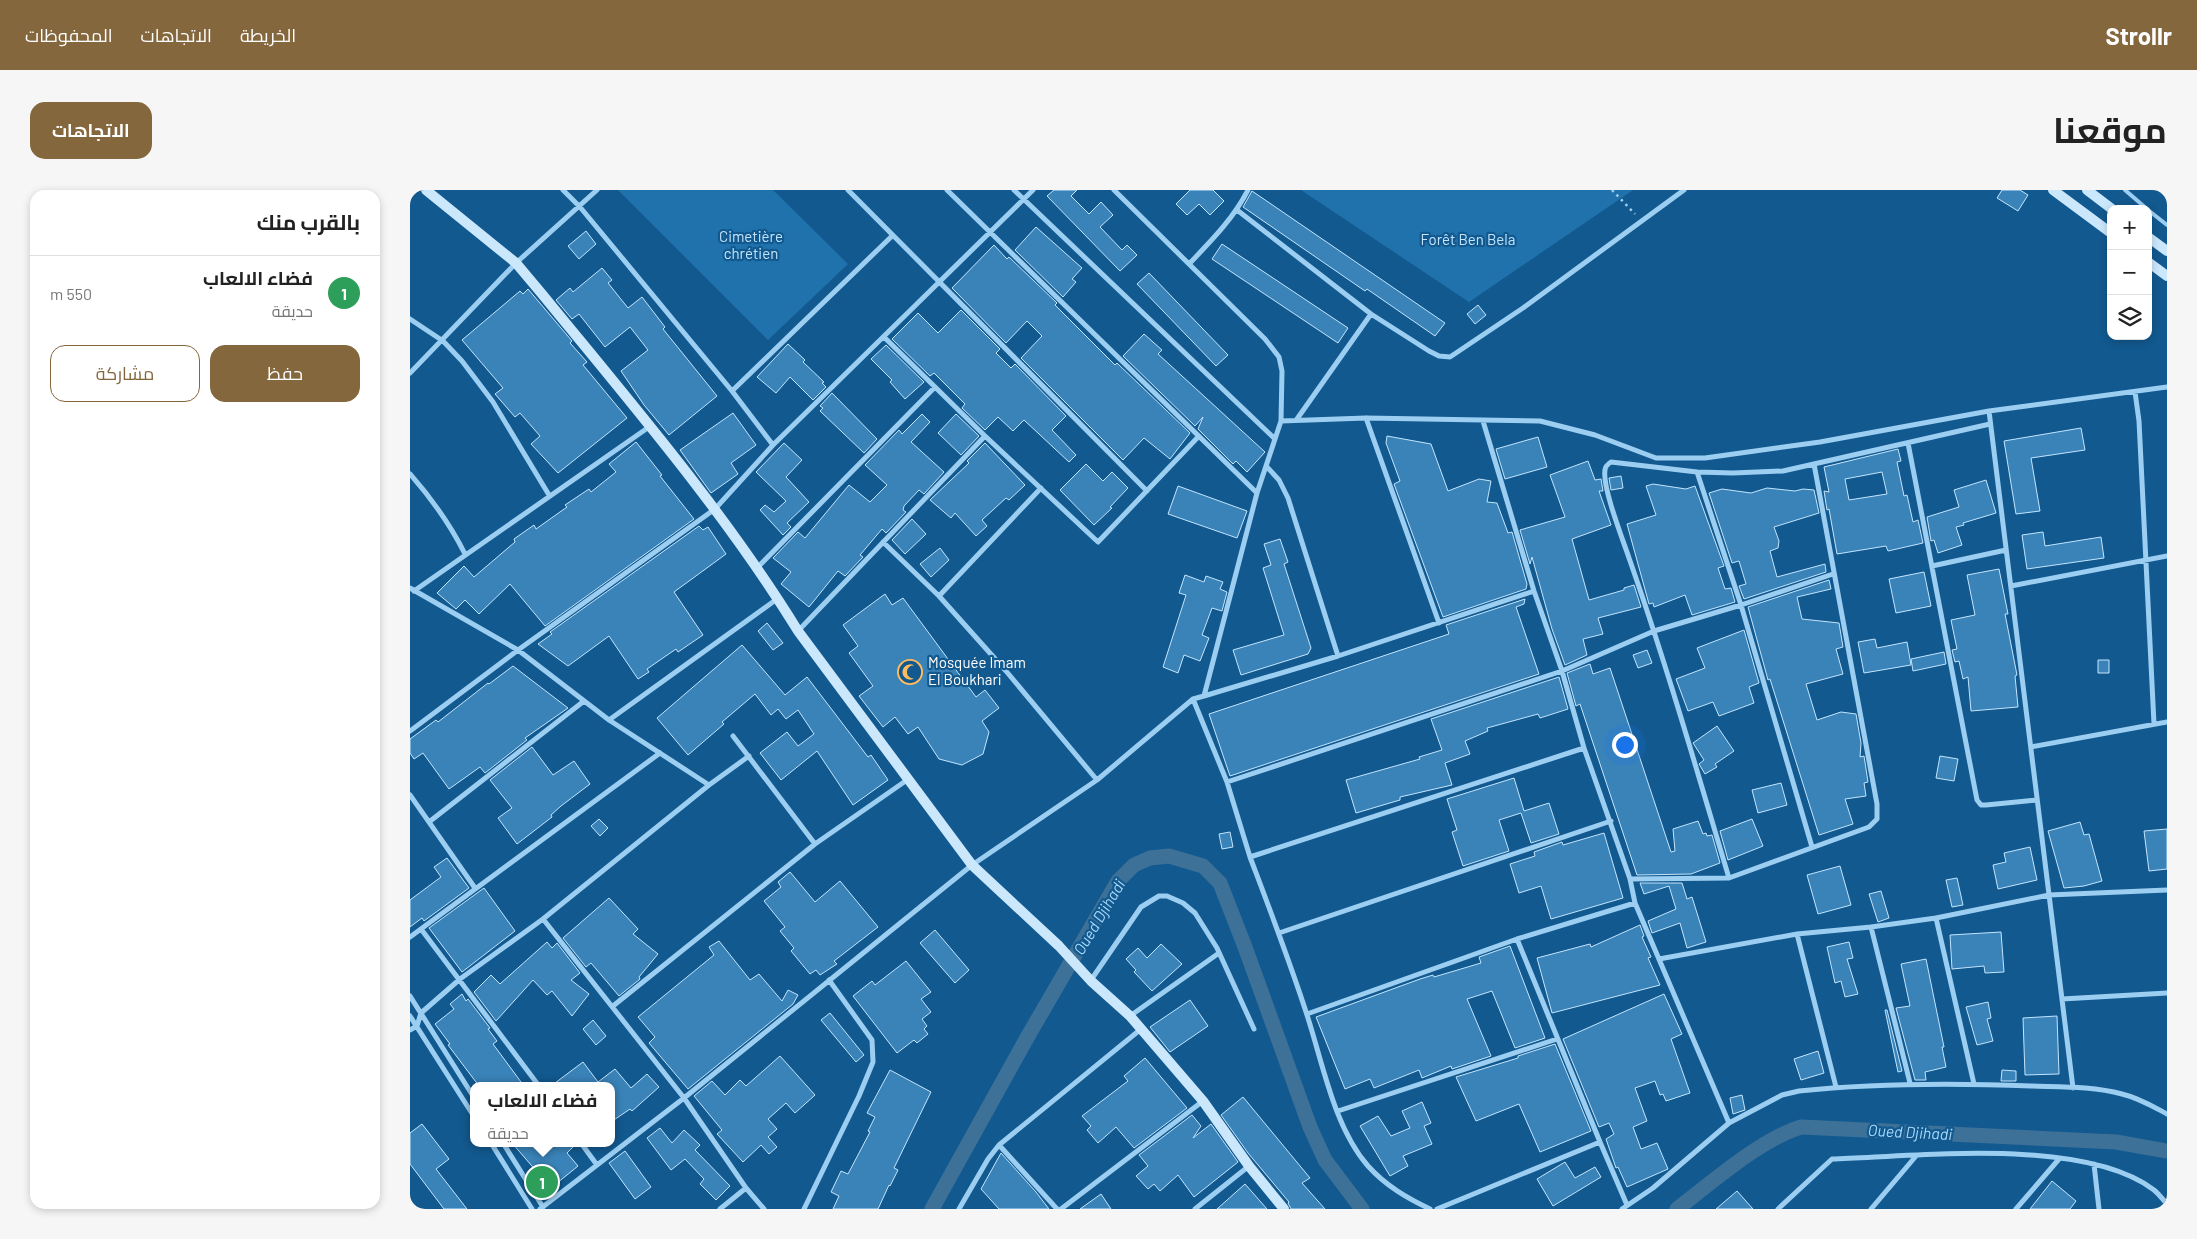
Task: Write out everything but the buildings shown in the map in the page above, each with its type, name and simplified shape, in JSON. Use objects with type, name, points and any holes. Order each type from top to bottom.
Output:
[{"type":"street","points":[[426,190],[516,263],[715,510],[778,599],[798,631],[972,865],[1059,946],[1091,981],[1142,1029],[1203,1102],[1249,1166],[1284,1209]]},
{"type":"street","points":[[562,190],[580,207],[732,391],[774,445]]},
{"type":"street","points":[[410,373],[516,263],[597,190]]},
{"type":"street","points":[[848,190],[939,284],[1147,491]]},
{"type":"street","points":[[946,190],[1257,493]]},
{"type":"street","points":[[1014,190],[1274,438]]},
{"type":"street","points":[[410,731],[518,650],[715,510],[774,445],[1034,190]]},
{"type":"street","points":[[1114,190],[1265,339],[1279,357],[1282,371],[1281,421],[1257,493],[1204,696]]},
{"type":"street","points":[[1189,264],[1220,232],[1237,210],[1248,190]]},
{"type":"street","points":[[1237,210],[1371,314],[1428,351],[1439,356],[1450,357],[1523,308],[1684,190]]},
{"type":"street","points":[[2053,190],[2107,231]]},
{"type":"street","points":[[2087,190],[2107,205]]},
{"type":"street","points":[[732,391],[892,236]]},
{"type":"street","points":[[2152,240],[2167,251]]},
{"type":"street","points":[[2152,265],[2167,276]]},
{"type":"street","points":[[1297,419],[1371,314]]},
{"type":"street","points":[[410,320],[442,341],[462,361],[493,402],[550,495]]},
{"type":"street","points":[[884,336],[985,436],[1098,542],[1199,436]]},
{"type":"street","points":[[1281,421],[1366,418],[1540,421],[1595,435],[1656,458],[1705,458],[1820,442],[1989,411],[2167,386]]},
{"type":"street","points":[[756,568],[935,387]]},
{"type":"street","points":[[2135,392],[2139,421],[2154,724]]},
{"type":"street","points":[[1989,411],[2073,1088]]},
{"type":"street","points":[[1366,418],[1438,623]]},
{"type":"street","points":[[1483,421],[1534,591],[1562,671],[1584,748],[1611,821],[1636,903],[1729,1123]]},
{"type":"street","points":[[1729,878],[1654,631],[1621,536],[1606,484],[1606,465],[1611,462],[1697,472],[1782,471],[1990,424]]},
{"type":"street","points":[[650,427],[412,589],[518,650],[610,720],[709,785]]},
{"type":"street","points":[[798,631],[985,436]]},
{"type":"street","points":[[1908,443],[1977,800],[1981,805],[1986,806],[2037,800]]},
{"type":"street","points":[[1630,879],[1729,878],[1869,827],[1877,818],[1878,814],[1814,464]]},
{"type":"street","points":[[1267,467],[1279,480],[1288,498],[1338,656]]},
{"type":"street","points":[[1697,472],[1741,605],[1812,847]]},
{"type":"street","points":[[410,474],[429,496],[453,530],[465,554]]},
{"type":"street","points":[[939,596],[1041,488]]},
{"type":"street","points":[[884,542],[939,596],[1006,671],[1097,780]]},
{"type":"street","points":[[1932,566],[2006,550]]},
{"type":"street","points":[[2011,586],[2167,556]]},
{"type":"street","points":[[1228,782],[1562,671],[1654,631],[1741,605],[1833,574]]},
{"type":"street","points":[[505,1147],[542,1208],[684,1098],[972,865],[1097,780],[1192,699],[1338,656],[1534,591]]},
{"type":"street","points":[[610,720],[778,599]]},
{"type":"street","points":[[1192,699],[1228,782],[1250,857],[1279,933],[1345,1130],[1368,1165],[1384,1182],[1406,1198],[1430,1209]]},
{"type":"street","points":[[429,822],[584,701]]},
{"type":"street","points":[[2031,747],[2167,722]]},
{"type":"street","points":[[733,736],[815,844]]},
{"type":"street","points":[[1250,857],[1584,748]]},
{"type":"street","points":[[410,937],[660,753]]},
{"type":"street","points":[[410,1030],[417,1026],[421,1013],[460,979],[544,919],[709,785],[748,756]]},
{"type":"street","points":[[613,1006],[815,844],[907,780]]},
{"type":"street","points":[[410,795],[475,888]]},
{"type":"street","points":[[1279,933],[1611,821]]},
{"type":"street","points":[[1660,959],[1797,934],[1871,927],[1936,918],[2049,895],[2167,890]]},
{"type":"street","points":[[1091,981],[1141,907],[1159,896],[1168,896],[1182,903],[1195,913],[1219,953],[1254,1029]]},
{"type":"street","points":[[1306,1014],[1517,939],[1636,903]]},
{"type":"street","points":[[1936,918],[1974,1084]]},
{"type":"street","points":[[544,919],[684,1098],[746,1188],[764,1209]]},
{"type":"street","points":[[1871,927],[1910,1083]]},
{"type":"street","points":[[421,929],[536,1082]]},
{"type":"street","points":[[1797,934],[1836,1087]]},
{"type":"street","points":[[1517,939],[1625,1207],[1653,1188],[1729,1123],[1782,1095],[1799,1091],[1910,1083],[2073,1088],[2120,1093],[2143,1100],[2167,1114]]},
{"type":"street","points":[[1130,1016],[1219,953]]},
{"type":"street","points":[[804,1209],[859,1096],[873,1062],[872,1040],[829,980]]},
{"type":"street","points":[[2062,999],[2167,993]]},
{"type":"street","points":[[410,996],[470,1091]]},
{"type":"street","points":[[410,1016],[470,1110]]},
{"type":"street","points":[[959,1209],[999,1144],[1142,1029]]},
{"type":"street","points":[[1338,1112],[1557,1039]]},
{"type":"street","points":[[999,1144],[1059,1209],[1203,1102]]},
{"type":"street","points":[[1437,1209],[1600,1142]]},
{"type":"street","points":[[493,1147],[532,1209]]},
{"type":"street","points":[[584,1147],[597,1165]]},
{"type":"street","points":[[1778,1209],[1832,1159],[2012,1153],[2094,1164],[2124,1174],[2155,1190],[2167,1204]]},
{"type":"street","points":[[1871,1209],[1916,1156]]},
{"type":"street","points":[[2016,1209],[2059,1158]]},
{"type":"street","points":[[2094,1164],[2100,1209]]},
{"type":"street","points":[[1195,1209],[1249,1166]]},
{"type":"street","points":[[720,1209],[746,1188]]},
{"type":"lane","points":[[2125,190],[2143,205]]},
{"type":"lane","points":[[2152,212],[2167,225]]},
{"type":"path","points":[[1612,190],[1642,221]]},
{"type":"green space","name":"Cimetière chrétien","points":[[618,190],[773,190],[848,264],[768,340]]},
{"type":"green space","name":"Forêt Ben Bela","points":[[1301,190],[1633,190],[1469,302]]},
{"type":"waterway","name":"Oued Djihadi","points":[[932,1209],[1028,1036],[1118,881],[1134,865],[1150,858],[1169,856],[1203,866],[1220,883],[1310,1127],[1325,1160],[1362,1209]]},
{"type":"waterway","name":"Oued Djihadi","points":[[1677,1209],[1753,1151],[1801,1127],[2116,1142],[2167,1151]]},
{"type":"place","name":"Mosquée Imam El Boukhari","points":[[910,672]]},
{"type":"place","name":"فضاء الالعاب","points":[[542,1182]]}]
